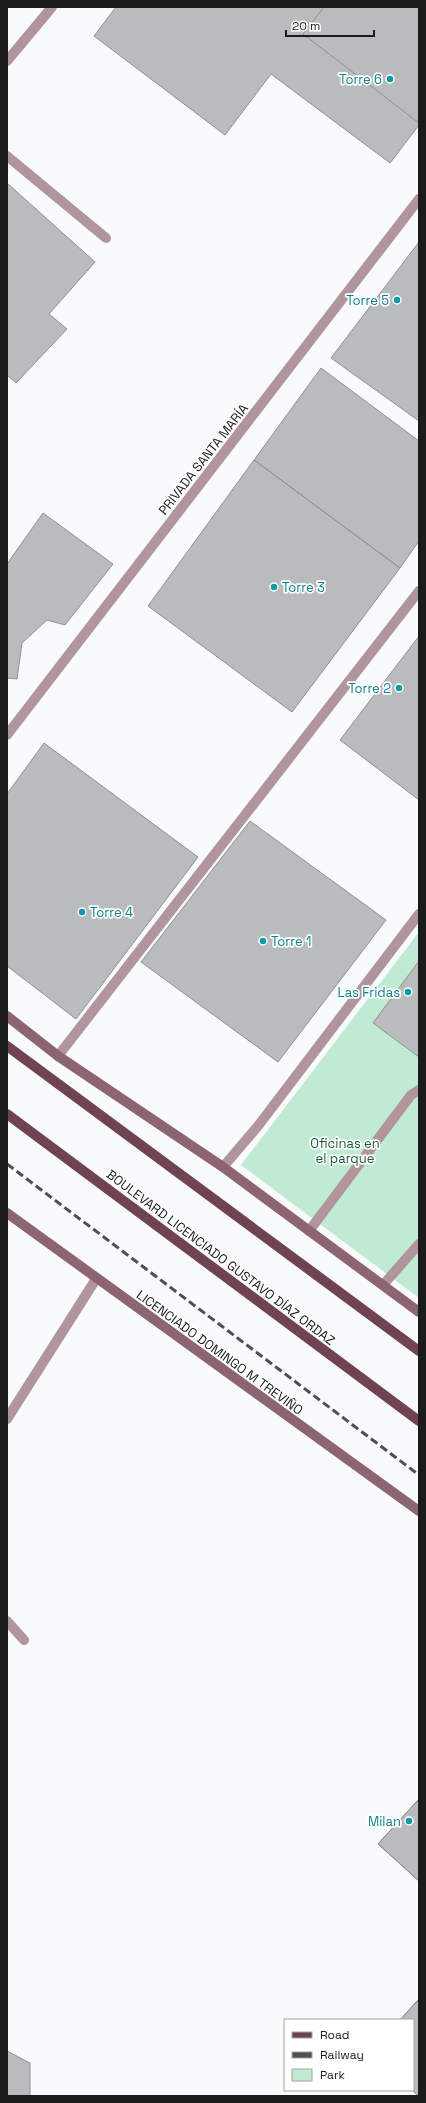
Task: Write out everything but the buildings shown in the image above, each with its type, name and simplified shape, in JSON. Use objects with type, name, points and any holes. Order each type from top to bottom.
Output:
[{"type":"main road","points":[[7,1016],[58,1056],[223,1167],[419,1312]]},
{"type":"main road","points":[[7,1046],[419,1351]]},
{"type":"main road","name":"BOULEVARD LICENCIADO GUSTAVO DÍAZ ORDAZ","points":[[7,1114],[419,1421]]},
{"type":"main road","name":"LICENCIADO DOMINGO M TREVIÑO","points":[[7,1213],[96,1279],[419,1511]]},
{"type":"street","points":[[7,61],[52,7]]},
{"type":"street","points":[[7,156],[106,238]]},
{"type":"street","name":"PRIVADA SANTA MARÍA","points":[[7,735],[419,199]]},
{"type":"street","points":[[58,1056],[419,591]]},
{"type":"street","points":[[223,1167],[258,1126],[419,914]]},
{"type":"street","points":[[309,1231],[411,1095],[419,1090]]},
{"type":"street","points":[[383,1285],[419,1244]]},
{"type":"street","points":[[7,1418],[96,1279]]},
{"type":"street","points":[[7,1621],[24,1640]]},
{"type":"green space","name":"Oficinas en el parque","points":[[419,932],[419,1298],[241,1165]]},
{"type":"railway","points":[[7,1164],[419,1475]]},
{"type":"place","name":"Torre 6","points":[[390,79]]},
{"type":"place","name":"Torre 5","points":[[397,300]]},
{"type":"place","name":"Torre 3","points":[[274,587]]},
{"type":"place","name":"Torre 2","points":[[399,688]]},
{"type":"place","name":"Torre 4","points":[[82,912]]},
{"type":"place","name":"Torre 1","points":[[263,941]]},
{"type":"place","name":"Las Fridas","points":[[408,992]]},
{"type":"place","name":"Milan","points":[[409,1821]]}]
